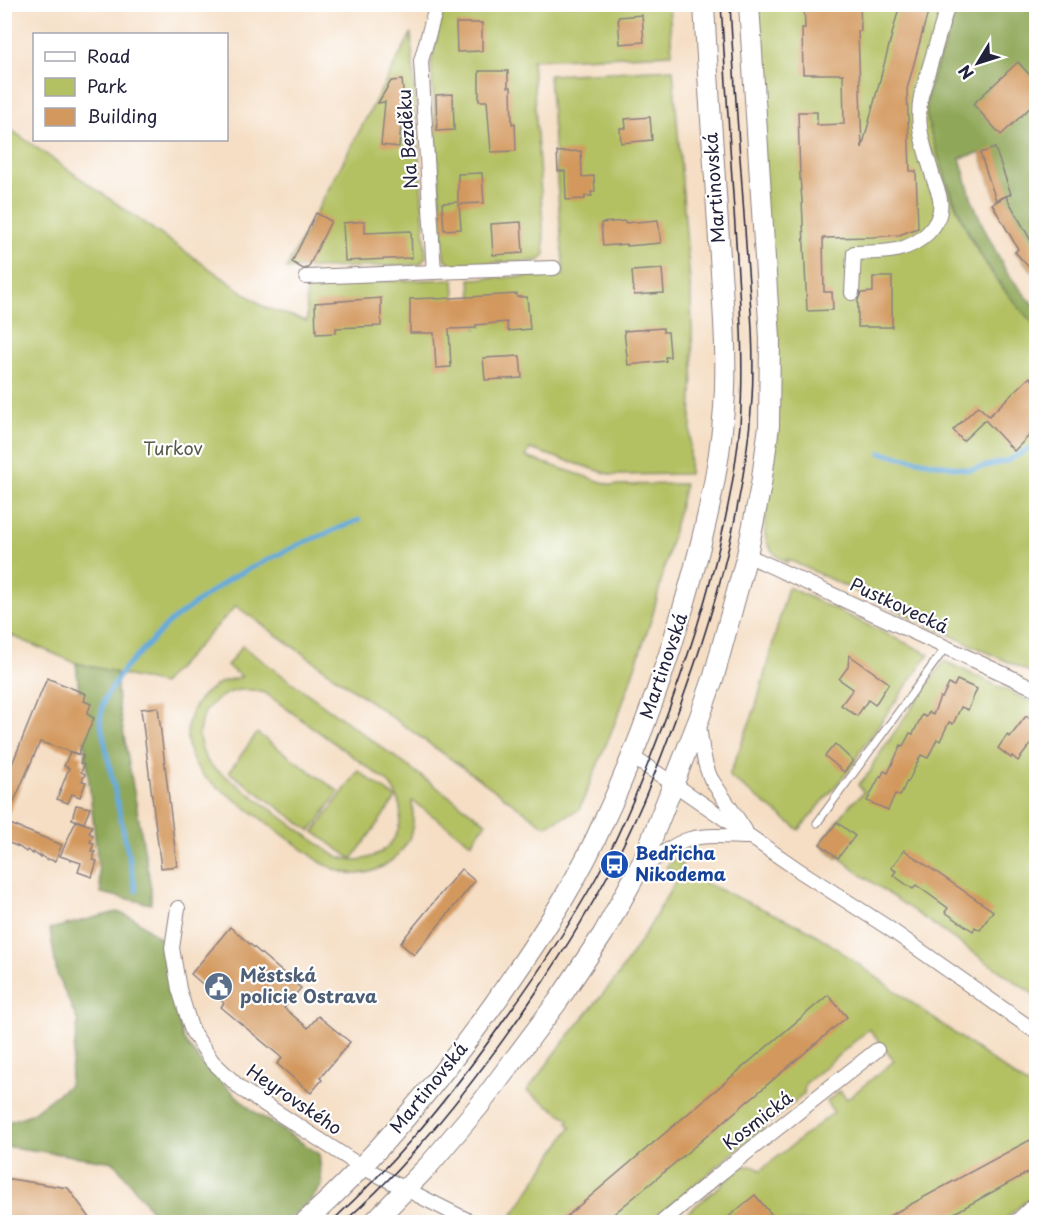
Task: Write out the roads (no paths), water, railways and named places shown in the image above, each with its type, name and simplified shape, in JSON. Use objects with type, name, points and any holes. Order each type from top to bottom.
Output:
[{"type":"street","name":"Na Bezděku","points":[[435,272],[421,61],[437,4]]},
{"type":"street","name":"Martinovská","points":[[305,1222],[362,1167],[405,1120],[446,1069],[532,948],[585,861],[632,757],[663,677],[697,561],[714,487],[724,407],[723,299],[704,4]]},
{"type":"street","points":[[374,1222],[466,1123],[558,1001],[603,934],[643,861],[717,667],[747,555],[767,439],[770,364],[768,294],[750,4]]},
{"type":"street","points":[[852,293],[854,253],[904,247],[919,240],[931,230],[938,217],[940,199],[920,133],[919,108],[948,4]]},
{"type":"street","points":[[306,277],[554,268]]},
{"type":"street","name":"Pustkovecká","points":[[747,555],[1036,689]]},
{"type":"street","points":[[699,719],[707,771],[749,837]]},
{"type":"street","points":[[632,757],[887,927],[1036,1032]]},
{"type":"street","points":[[637,871],[673,847],[691,839],[749,837]]},
{"type":"street","name":"Heyrovského","points":[[178,908],[172,948],[179,989],[192,1031],[212,1061],[242,1089],[362,1167],[471,1222]]},
{"type":"street","name":"Kosmická","points":[[662,1222],[877,1050]]},
{"type":"street","points":[[1016,1222],[1036,1203]]},
{"type":"lane","points":[[818,823],[946,647]]},
{"type":"waterway","points":[[881,453],[969,470],[1007,461],[1036,445]]},
{"type":"waterway","points":[[136,891],[100,720],[104,700],[123,670],[171,621],[229,579],[298,545],[359,520]]},
{"type":"tram line","points":[[331,1222],[392,1161],[424,1125],[483,1049],[564,931],[596,878],[627,815],[662,728],[694,638],[723,532],[736,461],[741,410],[740,306],[721,4]]},
{"type":"tram line","points":[[344,1222],[394,1173],[454,1105],[518,1019],[575,932],[624,844],[643,802],[661,758],[709,621],[737,511],[749,437],[753,380],[752,322],[730,4]]},
{"type":"place","name":"Bedřicha Nikodema","points":[[614,864]]},
{"type":"place","name":"Městská policie Ostrava","points":[[219,986]]},
{"type":"park label","name":"Turkov","points":[[173,449]]}]
